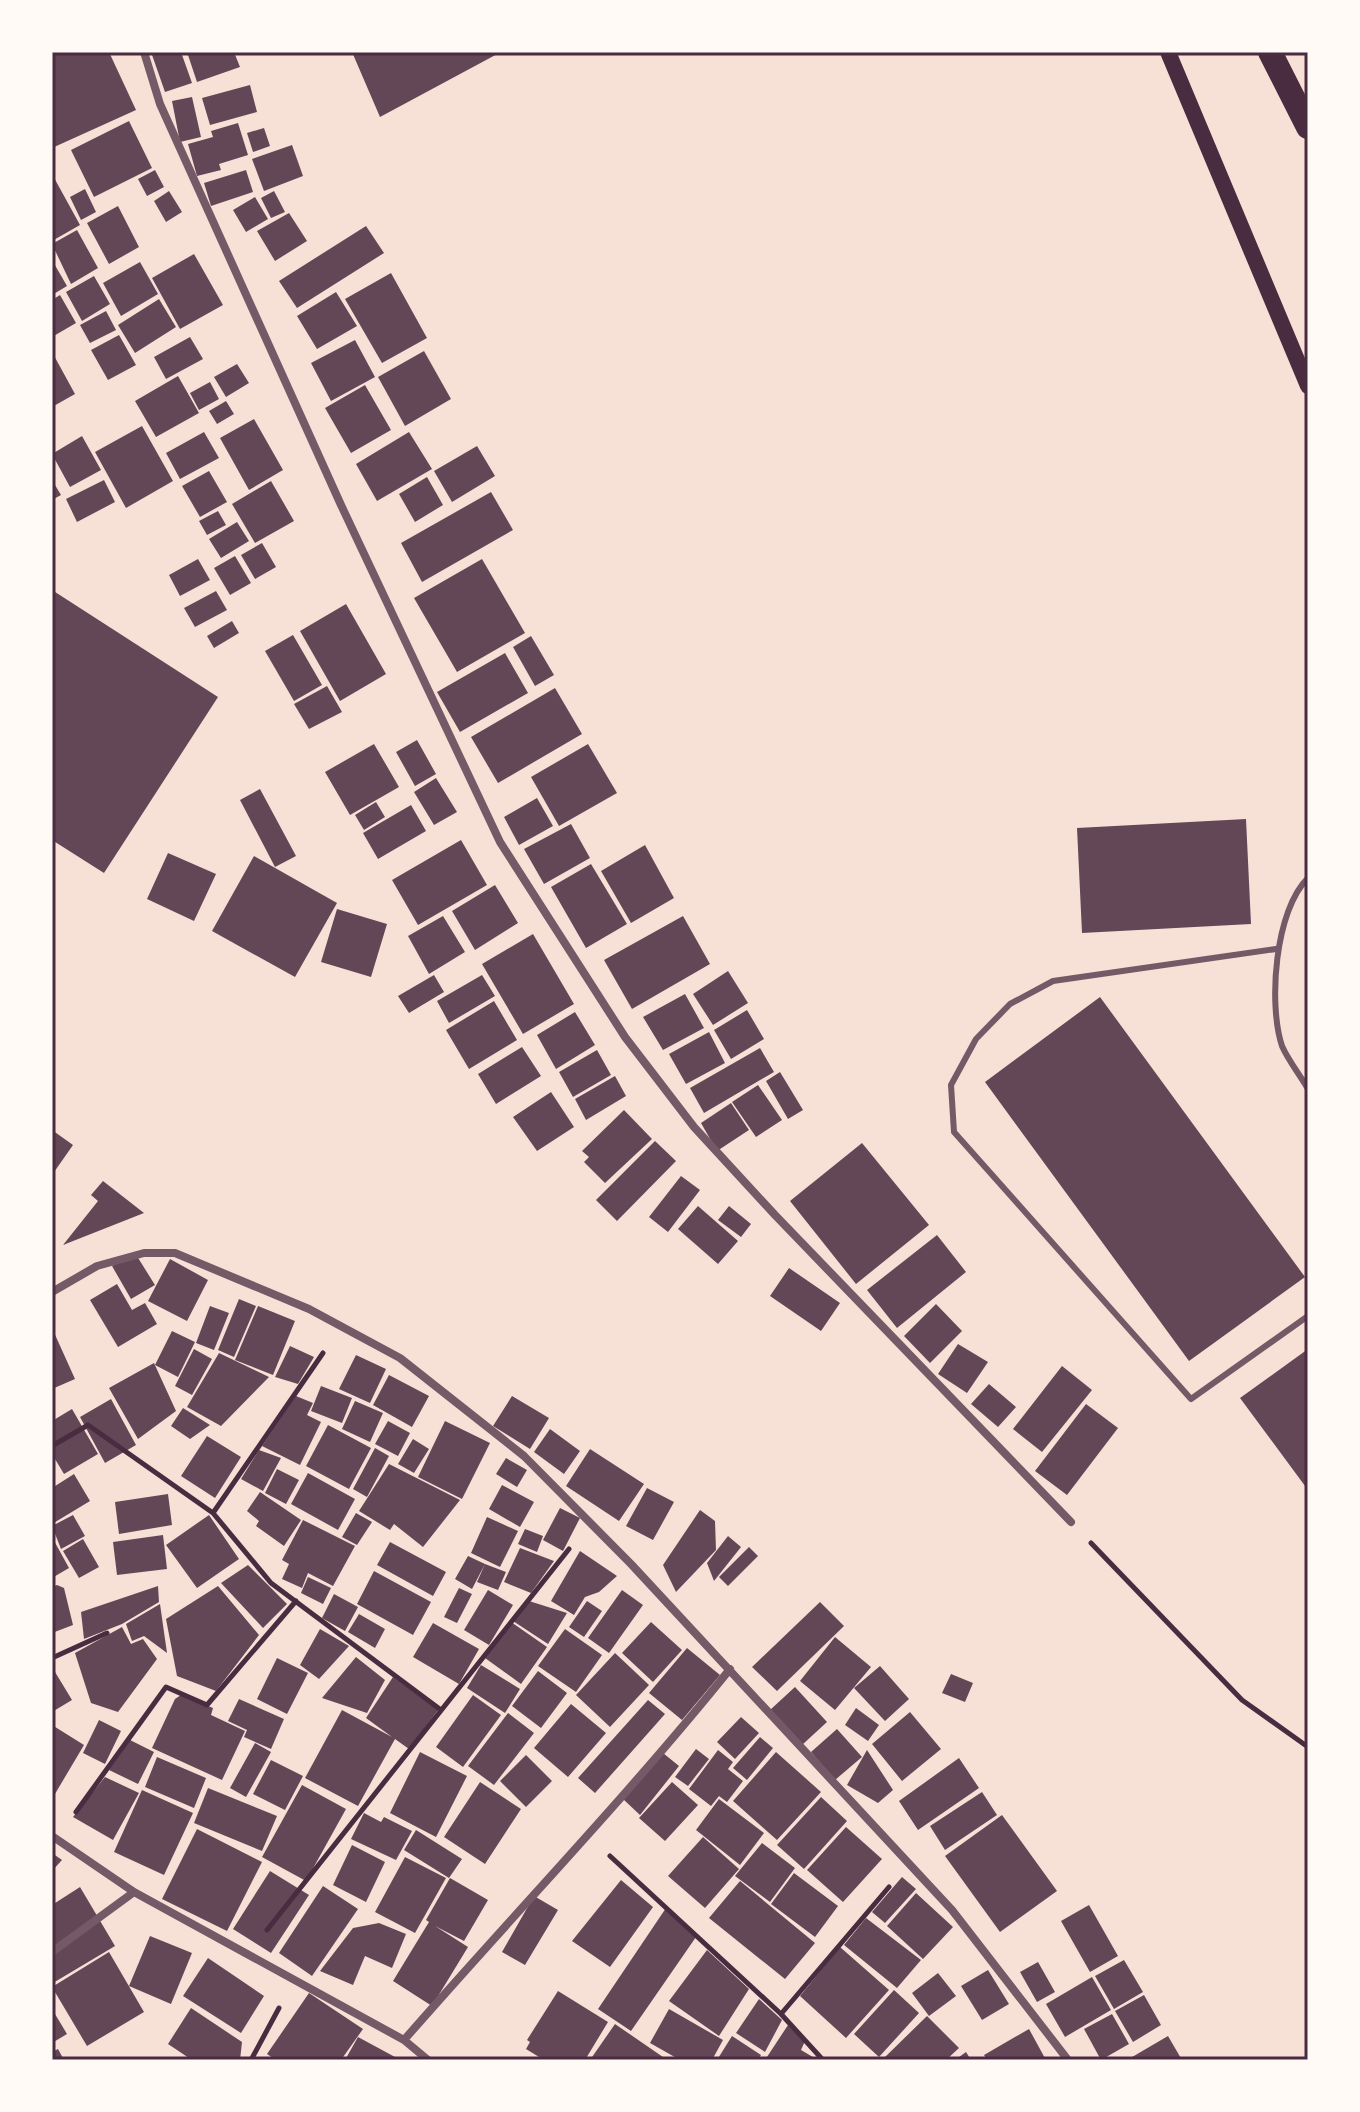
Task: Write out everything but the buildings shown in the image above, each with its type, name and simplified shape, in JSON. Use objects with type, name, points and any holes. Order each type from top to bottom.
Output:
[{"type":"highway","points":[[1270,52],[1308,127]]},
{"type":"main road","points":[[1168,52],[1308,386]]},
{"type":"street","points":[[144,52],[160,104],[334,491],[500,842],[625,1037],[694,1127],[1071,1522]]},
{"type":"street","points":[[52,1292],[97,1266],[144,1253],[175,1253],[342,1326],[400,1358],[524,1456],[730,1669],[952,1910],[1068,2060]]},
{"type":"street","points":[[404,2040],[587,1834],[651,1768],[730,1669]]},
{"type":"street","points":[[54,1837],[134,1892],[404,2040],[428,2060]]},
{"type":"street","points":[[52,1952],[134,1892]]},
{"type":"lane","points":[[1308,878],[1276,949],[1275,999],[1282,1046],[1308,1089]]},
{"type":"lane","points":[[1276,949],[1053,981],[1010,1004],[976,1039],[951,1085],[954,1132],[1191,1399],[1308,1316]]},
{"type":"path","points":[[213,1513],[342,1326]]},
{"type":"path","points":[[52,1446],[88,1425],[213,1513],[271,1583],[441,1710]]},
{"type":"path","points":[[1071,1522],[1242,1700],[1308,1747]]},
{"type":"path","points":[[247,1954],[589,1523]]},
{"type":"path","points":[[54,1837],[166,1687],[207,1705],[296,1601]]},
{"type":"path","points":[[52,1658],[107,1633]]},
{"type":"path","points":[[587,1834],[781,2014],[823,2060]]},
{"type":"path","points":[[781,2014],[908,1864]]},
{"type":"path","points":[[251,2060],[295,1981]]}]
